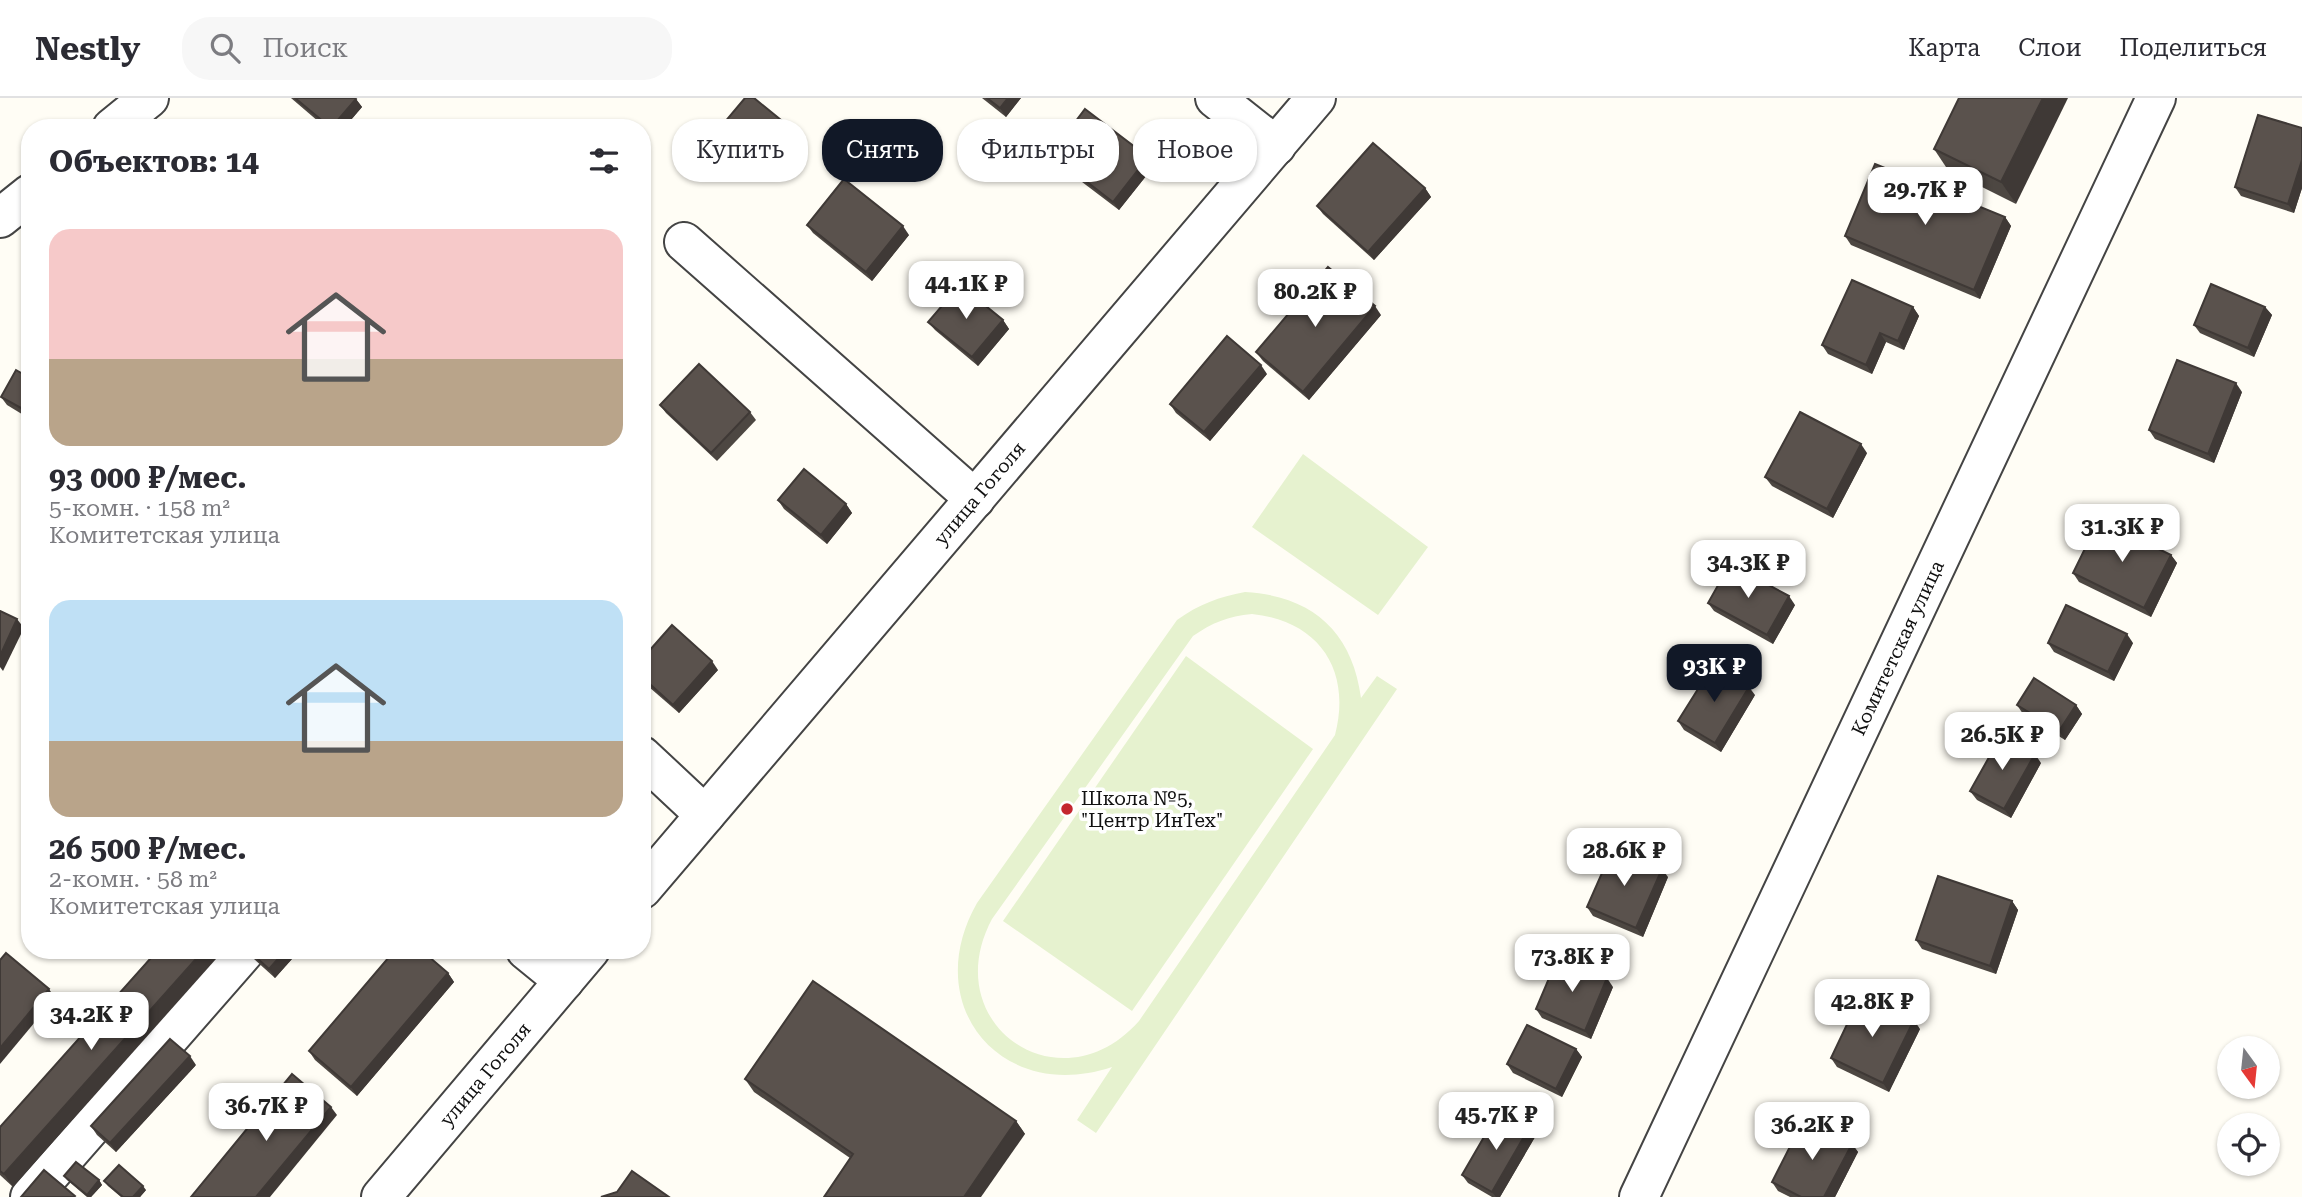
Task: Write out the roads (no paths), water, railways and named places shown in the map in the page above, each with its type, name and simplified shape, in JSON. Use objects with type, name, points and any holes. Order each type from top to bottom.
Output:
[{"type":"street","points":[[123,119],[149,98]]},
{"type":"street","points":[[1214,98],[1276,146]]},
{"type":"street","name":"улица Гоголя","points":[[651,878],[1316,98]]},
{"type":"street","name":"Комитетская улица","points":[[1639,1197],[2156,98]]},
{"type":"street","points":[[0,218],[21,201]]},
{"type":"street","points":[[684,242],[975,499]]},
{"type":"street","points":[[651,764],[705,815]]},
{"type":"street","points":[[30,1197],[238,959]]},
{"type":"street","points":[[537,959],[564,981]]},
{"type":"street","name":"улица Гоголя","points":[[380,1197],[582,959]]},
{"type":"place","name":"Школа №5, \"Центр ИнТех\"","points":[[1067,809]]}]
